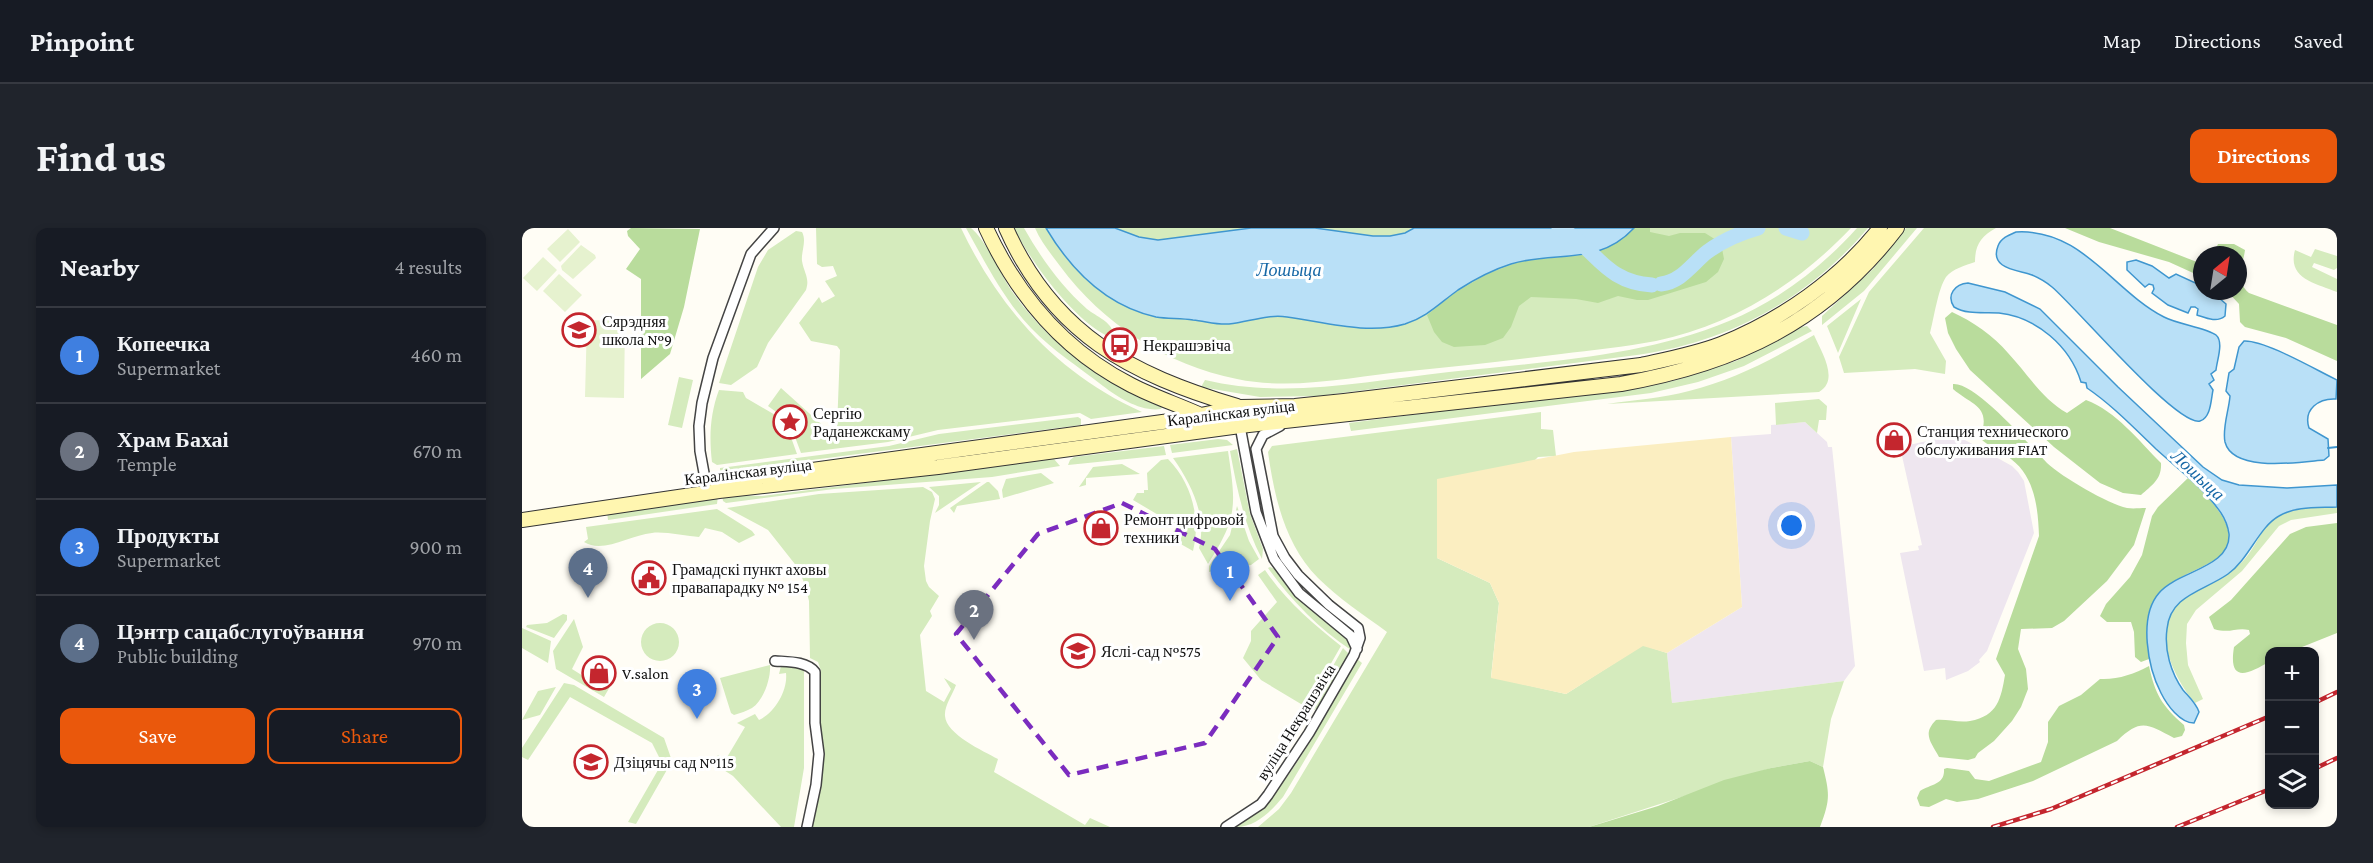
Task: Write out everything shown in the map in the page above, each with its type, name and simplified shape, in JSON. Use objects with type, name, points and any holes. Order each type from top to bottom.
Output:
[{"type":"main road","points":[[986,228],[1005,267],[1020,289],[1057,332],[1082,354],[1108,372],[1143,391],[1204,416],[1240,426],[1239,407],[1164,381],[1128,364],[1074,326],[1047,297],[1028,270],[1006,228]]},
{"type":"main road","name":"Каралінская вуліца","points":[[522,513],[894,466],[1204,416],[1239,407],[1305,405],[1641,365],[1682,356],[1720,344],[1763,324],[1816,290],[1846,264],[1880,228]]},
{"type":"main road","name":"Каралінская вуліца","points":[[894,466],[1063,452],[1240,426],[1621,384],[1663,376],[1711,362],[1752,346],[1785,329],[1833,294],[1873,258],[1897,228]]},
{"type":"main road","points":[[1521,379],[1526,386],[1522,394]]},
{"type":"main road","points":[[1177,420],[1183,412],[1179,405]]},
{"type":"main road","name":"Каралінская вуліца","points":[[522,520],[707,489]]},
{"type":"street","points":[[707,489],[700,451],[699,426],[713,358],[751,254],[774,228]]},
{"type":"street","points":[[1290,422],[1267,431],[1256,446],[1273,536],[1298,575],[1329,605],[1358,628],[1360,638],[1357,649]]},
{"type":"street","points":[[1240,426],[1256,512],[1274,559],[1299,593],[1351,636],[1357,649]]},
{"type":"street","name":"вуліца Некрашэвіча","points":[[1226,827],[1261,804],[1269,795],[1309,733],[1357,649]]},
{"type":"street","points":[[775,661],[802,664],[811,667],[815,672],[815,723],[819,754],[816,785],[807,827]]},
{"type":"highlighted area","points":[[1122,503],[1215,549],[1278,637],[1205,743],[1069,775],[956,634],[1038,534]]},
{"type":"shaded area","points":[[1805,422],[1827,442],[1828,447],[1832,447],[1855,666],[1844,681],[1672,703],[1667,653],[1742,607],[1731,437],[1771,434],[1771,425]]},
{"type":"shaded area","points":[[1945,437],[1965,440],[2012,466],[2018,472],[2024,481],[2034,533],[1987,651],[1979,660],[1980,662],[1968,671],[1946,680],[1945,668],[1924,671],[1900,553],[1919,550],[1918,546],[1922,545],[1900,447]]},
{"type":"green space","points":[[631,228],[700,229],[684,307],[670,354],[641,379],[641,279],[626,269],[640,249],[628,236],[627,231]]},
{"type":"green space","points":[[816,228],[961,228],[994,286],[1035,337],[1084,379],[1142,412],[1091,419],[1080,413],[938,430],[888,442],[801,453],[792,429],[797,425],[796,416],[788,413],[783,417],[768,406],[781,388],[829,431],[837,428],[840,350],[837,346],[811,341],[799,323],[819,297],[822,303],[835,296],[825,281],[837,276],[833,266],[822,267],[817,264]]},
{"type":"green space","points":[[966,228],[971,228],[977,233],[1011,290],[1059,344],[1098,374],[1140,398],[1162,407],[1161,409],[1138,406],[1109,391],[1039,336],[1021,317],[1004,293]]},
{"type":"green space","points":[[1014,228],[1024,228],[1060,281],[1087,309],[1109,325],[1113,333],[1112,338],[1098,331],[1070,306],[1043,274]]},
{"type":"green space","points":[[1035,228],[1851,228],[1809,267],[1762,300],[1737,313],[1684,334],[1656,341],[1608,348],[1324,381],[1280,384],[1237,379],[1211,373],[1185,364],[1138,339],[1116,324],[1077,287],[1046,248]]},
{"type":"green space","points":[[1634,228],[1650,228],[1650,232],[1669,236],[1680,233],[1705,233],[1721,243],[1724,259],[1718,272],[1706,282],[1648,300],[1618,296],[1598,303],[1576,299],[1531,297],[1519,306],[1511,327],[1503,338],[1485,345],[1454,347],[1442,342],[1434,332],[1427,315],[1456,292],[1487,274],[1521,261],[1592,254]]},
{"type":"green space","points":[[1857,228],[1868,228],[1820,276],[1793,296],[1735,328],[1671,349],[1318,396],[1260,397],[1201,387],[1205,380],[1265,388],[1327,386],[1555,361],[1662,343],[1729,321],[1765,304],[1814,269]]},
{"type":"green space","points":[[1906,228],[1917,228],[1864,291],[1822,325],[1822,316],[1873,269]]},
{"type":"green space","points":[[1924,228],[1996,228],[1986,234],[1980,242],[1975,262],[1949,274],[1941,289],[1930,333],[1946,361],[1945,374],[1915,369],[1844,373],[1839,357],[1869,292]]},
{"type":"green space","points":[[2065,228],[2110,228],[2193,260],[2193,273],[2169,262],[2099,242]]},
{"type":"green space","points":[[568,229],[580,242],[560,262],[547,249]]},
{"type":"green space","points":[[796,231],[802,232],[803,235],[802,261],[807,279],[806,290],[768,343],[757,367],[731,385],[719,383],[758,267],[768,250]]},
{"type":"green space","points":[[2218,244],[2234,244],[2238,246],[2217,246]]},
{"type":"green space","points":[[581,245],[596,258],[573,279],[562,270],[561,266]]},
{"type":"green space","points":[[2315,249],[2337,256],[2337,268],[2334,270],[2314,263],[2312,267],[2337,279],[2337,292],[2305,278],[2295,268],[2295,250],[2311,257]]},
{"type":"green space","points":[[543,257],[557,270],[537,291],[523,278]]},
{"type":"green space","points":[[559,274],[582,295],[565,312],[543,291]]},
{"type":"green space","points":[[2247,291],[2337,325],[2337,361],[2286,338],[2245,327],[2240,322],[2239,304],[2235,300],[2247,300]]},
{"type":"green space","points":[[1861,299],[1838,353],[1827,326]]},
{"type":"green space","points":[[1952,312],[1975,324],[1996,341],[2042,393],[2067,413],[2086,400],[2117,419],[2161,463],[2156,481],[2141,495],[2123,493],[2100,483],[2054,447],[1970,370],[1948,333],[1945,318]]},
{"type":"green space","points":[[587,320],[625,321],[624,398],[585,397]]},
{"type":"green space","points":[[1807,326],[1812,331],[1744,366],[1698,382],[1651,393],[1351,431],[1349,423],[1673,381],[1736,361]]},
{"type":"green space","points":[[1814,335],[1827,365],[1828,373],[1825,387],[1819,392],[1607,404],[1689,391],[1722,381],[1754,368]]},
{"type":"green space","points":[[679,377],[693,380],[682,428],[668,425]]},
{"type":"green space","points":[[1953,384],[1963,386],[1975,393],[2016,430],[2047,463],[2074,482],[2097,496],[2119,505],[2129,508],[2146,508],[2134,545],[2107,581],[2064,621],[2052,628],[2021,629],[2018,649],[2026,669],[2028,689],[2021,707],[1994,741],[1975,758],[1968,760],[1939,757],[1929,738],[1929,730],[1936,720],[1979,719],[1997,705],[2005,675],[1996,659],[2039,536],[2034,494],[2025,475],[2011,459],[1980,438],[1984,419],[1982,413],[1953,389]]},
{"type":"green space","points":[[719,390],[743,392],[746,398],[782,419],[782,426],[788,429],[797,454],[717,465],[712,462],[711,426]]},
{"type":"green space","points":[[1819,399],[1827,406],[1826,420],[1819,420],[1817,433],[1805,422],[1776,425],[1775,403]]},
{"type":"green space","points":[[1541,412],[1541,429],[1553,430],[1556,456],[1538,457],[1437,558],[1490,583],[1499,603],[1491,677],[1566,694],[1643,645],[1667,653],[1672,703],[1844,681],[1831,719],[1823,767],[1810,761],[1771,768],[1589,827],[1258,827],[1279,809],[1291,793],[1387,632],[1318,578],[1297,551],[1278,503],[1268,452],[1272,446]]},
{"type":"green space","points":[[1078,417],[1081,419],[1081,425],[720,472],[720,468],[889,446],[939,434]]},
{"type":"green space","points":[[1227,440],[1233,445],[1172,453],[1170,445]]},
{"type":"green space","points":[[1164,446],[1166,455],[1068,465],[1074,457]]},
{"type":"green space","points":[[1237,449],[1250,514],[1263,549],[1262,559],[1250,533],[1238,493],[1230,451]]},
{"type":"green space","points":[[1228,451],[1233,498],[1230,522],[1208,564],[1199,548],[1201,524],[1196,501],[1173,458]]},
{"type":"green space","points":[[1054,459],[1060,466],[992,477],[834,489],[726,503],[722,495],[762,496]]},
{"type":"green space","points":[[1168,459],[1183,479],[1193,502],[1196,526],[1193,551],[1170,538],[1177,526],[1133,500],[1137,493],[1144,493],[1144,490],[1148,490],[1147,473],[1161,460]]},
{"type":"green space","points":[[1122,464],[1140,474],[1086,478],[1086,485],[1079,487],[1093,467]]},
{"type":"green space","points":[[1041,473],[1054,483],[1003,498],[1002,490],[1006,479]]},
{"type":"green space","points":[[2188,478],[2216,507],[2224,519],[2228,531],[2228,542],[2223,553],[2211,562],[2173,582],[2159,593],[2151,606],[2147,621],[2149,659],[2141,662],[2135,657],[2134,632],[2131,622],[2107,622],[2100,616],[2106,604],[2130,577],[2142,555],[2152,516],[2158,507]]},
{"type":"green space","points":[[981,482],[935,513],[939,505],[939,496],[929,487]]},
{"type":"green space","points":[[987,482],[998,491],[1000,499],[957,506],[954,513],[950,508]]},
{"type":"green space","points":[[923,487],[932,492],[935,499],[924,566],[926,581],[939,596],[930,611],[932,616],[920,635],[926,691],[944,702],[951,689],[944,678],[956,685],[946,708],[947,723],[966,741],[998,759],[994,772],[1085,825],[1090,818],[1110,827],[811,827],[821,735],[821,671],[818,662],[810,658],[809,601],[805,585],[798,568],[768,530],[727,508],[819,494]]},
{"type":"green space","points":[[718,496],[717,504],[608,520],[607,512]]},
{"type":"green space","points":[[1237,506],[1249,541],[1259,559],[1251,565],[1209,572],[1209,566],[1230,535]]},
{"type":"green space","points":[[2337,507],[2337,513],[2291,520],[2279,526],[2242,571],[2196,610],[2187,624],[2186,643],[2188,665],[2203,699],[2195,703],[2179,681],[2168,653],[2166,625],[2171,612],[2187,595],[2242,562],[2272,521],[2298,510]]},
{"type":"green space","points":[[717,509],[755,535],[739,543],[722,532],[705,528],[699,537],[656,533],[600,546],[584,542],[588,539],[586,527]]},
{"type":"green space","points":[[2337,523],[2337,633],[2302,647],[2265,647],[2265,664],[2241,673],[2234,667],[2234,647],[2250,634],[2249,630],[2214,629],[2209,617],[2231,600],[2290,534],[2306,527]]},
{"type":"green space","points":[[1268,568],[1275,569],[1316,613],[1350,642],[1351,650],[1306,613],[1277,580]]},
{"type":"green space","points":[[1265,570],[1300,611],[1341,646],[1306,707],[1261,680],[1243,658],[1251,641],[1251,631],[1277,602],[1258,575]]},
{"type":"green space","points":[[563,614],[567,615],[567,620],[554,638],[526,627],[547,623]]},
{"type":"green space","points":[[574,619],[583,647],[572,669],[599,686],[602,680],[611,685],[604,697],[556,669],[553,651]]},
{"type":"green space","points":[[660,623],[667,624],[673,629],[678,635],[678,649],[673,655],[667,660],[660,661],[653,660],[647,655],[642,649],[641,642],[642,635],[647,629],[653,624]]},
{"type":"green space","points":[[522,628],[551,641],[548,663],[522,648]]},
{"type":"green space","points":[[1343,648],[1348,653],[1347,658],[1319,706],[1314,710],[1309,709]]},
{"type":"green space","points":[[1356,658],[1362,663],[1283,797],[1268,813],[1256,821],[1236,827],[1273,794],[1290,773],[1319,727]]},
{"type":"green space","points":[[770,665],[766,688],[760,700],[750,709],[734,715],[731,713],[720,678]]},
{"type":"green space","points":[[781,666],[804,669],[804,768],[794,827],[781,827],[733,776],[713,763],[718,755],[726,759],[745,727],[737,723],[755,714],[759,720],[775,707],[785,687],[786,673],[779,674]]},
{"type":"green space","points":[[2149,666],[2161,699],[2170,712],[2184,725],[2185,730],[2182,736],[2174,738],[2157,729],[2138,726],[2117,741],[2033,781],[1978,799],[1957,802],[1946,799],[1929,807],[1920,806],[1917,798],[1920,791],[1940,781],[1944,769],[1969,771],[1975,779],[1989,781],[2041,762],[2048,742],[2048,722],[2059,706],[2081,695],[2100,679],[2125,676]]},
{"type":"green space","points":[[564,683],[574,685],[664,738],[672,761],[636,824],[628,822],[662,763],[652,743],[570,697],[528,760],[522,757],[522,748]]},
{"type":"green space","points":[[556,687],[540,715],[522,720],[538,691]]},
{"type":"green space","points":[[1810,761],[1823,767],[1827,784],[1827,804],[1820,827],[1589,827],[1658,806],[1724,780]]},
{"type":"sand","points":[[1731,437],[1742,607],[1667,653],[1643,646],[1566,694],[1491,678],[1499,603],[1490,583],[1437,558],[1437,479],[1574,452]]},
{"type":"water","points":[[1046,228],[1115,228],[1139,237],[1158,240],[1251,228],[1315,228],[1373,236],[1390,236],[1405,233],[1414,228],[1634,228],[1620,240],[1591,253],[1528,260],[1497,269],[1464,286],[1420,318],[1405,324],[1361,328],[1280,316],[1220,324],[1156,317],[1138,312],[1106,295],[1092,284],[1067,258]]},
{"type":"water","points":[[2016,232],[2039,233],[2060,240],[2096,263],[2146,306],[2164,317],[2216,335],[2220,342],[2219,351],[2216,370],[2211,374],[2214,380],[2209,384],[2213,390],[2210,408],[2204,419],[2200,421],[2188,418],[2170,405],[2050,285],[2032,275],[2001,264],[1996,254],[1999,243]]},
{"type":"water","points":[[2136,260],[2152,266],[2169,278],[2176,274],[2193,282],[2193,300],[2221,300],[2226,304],[2225,316],[2211,319],[2197,315],[2198,309],[2195,307],[2191,307],[2188,313],[2168,305],[2152,293],[2153,285],[2149,284],[2145,287],[2127,270],[2127,262]]},
{"type":"water","points":[[1968,283],[2005,292],[2040,309],[2203,467],[2222,480],[2239,485],[2287,488],[2337,485],[2337,507],[2300,509],[2279,516],[2266,528],[2235,568],[2219,580],[2190,595],[2174,608],[2167,629],[2168,653],[2179,683],[2199,712],[2194,723],[2184,720],[2170,708],[2156,683],[2147,643],[2149,615],[2159,593],[2167,586],[2212,562],[2221,554],[2227,545],[2229,534],[2224,518],[2199,487],[2114,409],[2087,388],[2086,383],[2081,382],[2069,357],[2050,336],[2026,320],[2013,316],[1970,312],[1954,307],[1951,294],[1959,285]]},
{"type":"water","points":[[2244,341],[2277,350],[2337,380],[2336,399],[2318,403],[2308,415],[2309,428],[2328,439],[2329,456],[2324,460],[2284,463],[2254,462],[2240,458],[2231,452],[2224,437],[2230,396],[2226,391],[2229,373],[2234,369],[2239,347]]},
{"type":"waterway","name":"Лошыца","points":[[1559,228],[1572,236],[1622,278],[1652,285]]},
{"type":"waterway","name":"Лошыца","points":[[1661,284],[1675,280],[1719,244],[1758,228]]},
{"type":"waterway","name":"Лошыца","points":[[1786,228],[1802,233]]},
{"type":"waterway","points":[[2328,448],[2337,447]]},
{"type":"railway","points":[[2318,701],[2337,692]]},
{"type":"railway","points":[[1993,827],[2051,809],[2265,718]]},
{"type":"railway","points":[[2319,767],[2337,758]]},
{"type":"railway","points":[[2177,827],[2265,791]]},
{"type":"place","name":"Сярэдняя школа №9","points":[[579,330]]},
{"type":"place","name":"Некрашэвіча","points":[[1120,345]]},
{"type":"place","name":"Сергію Раданежскаму","points":[[790,422]]},
{"type":"place","name":"Станция технического обслуживания FIAT","points":[[1894,440]]},
{"type":"place","name":"Ремонт цифровой техники","points":[[1101,528]]},
{"type":"place","name":"Грамадскі пункт аховы правапарадку № 154","points":[[649,578]]},
{"type":"place","name":"Цэнтр сацабслугоўвання","points":[[588,598]]},
{"type":"place","name":"Копеечка","points":[[1230,601]]},
{"type":"place","name":"Храм Бахаі","points":[[974,640]]},
{"type":"place","name":"Яслі-сад №575","points":[[1078,651]]},
{"type":"place","name":"V.salon","points":[[599,673]]},
{"type":"place","name":"Продукты","points":[[697,719]]},
{"type":"place","name":"Дзіцячы сад №115","points":[[591,762]]}]
